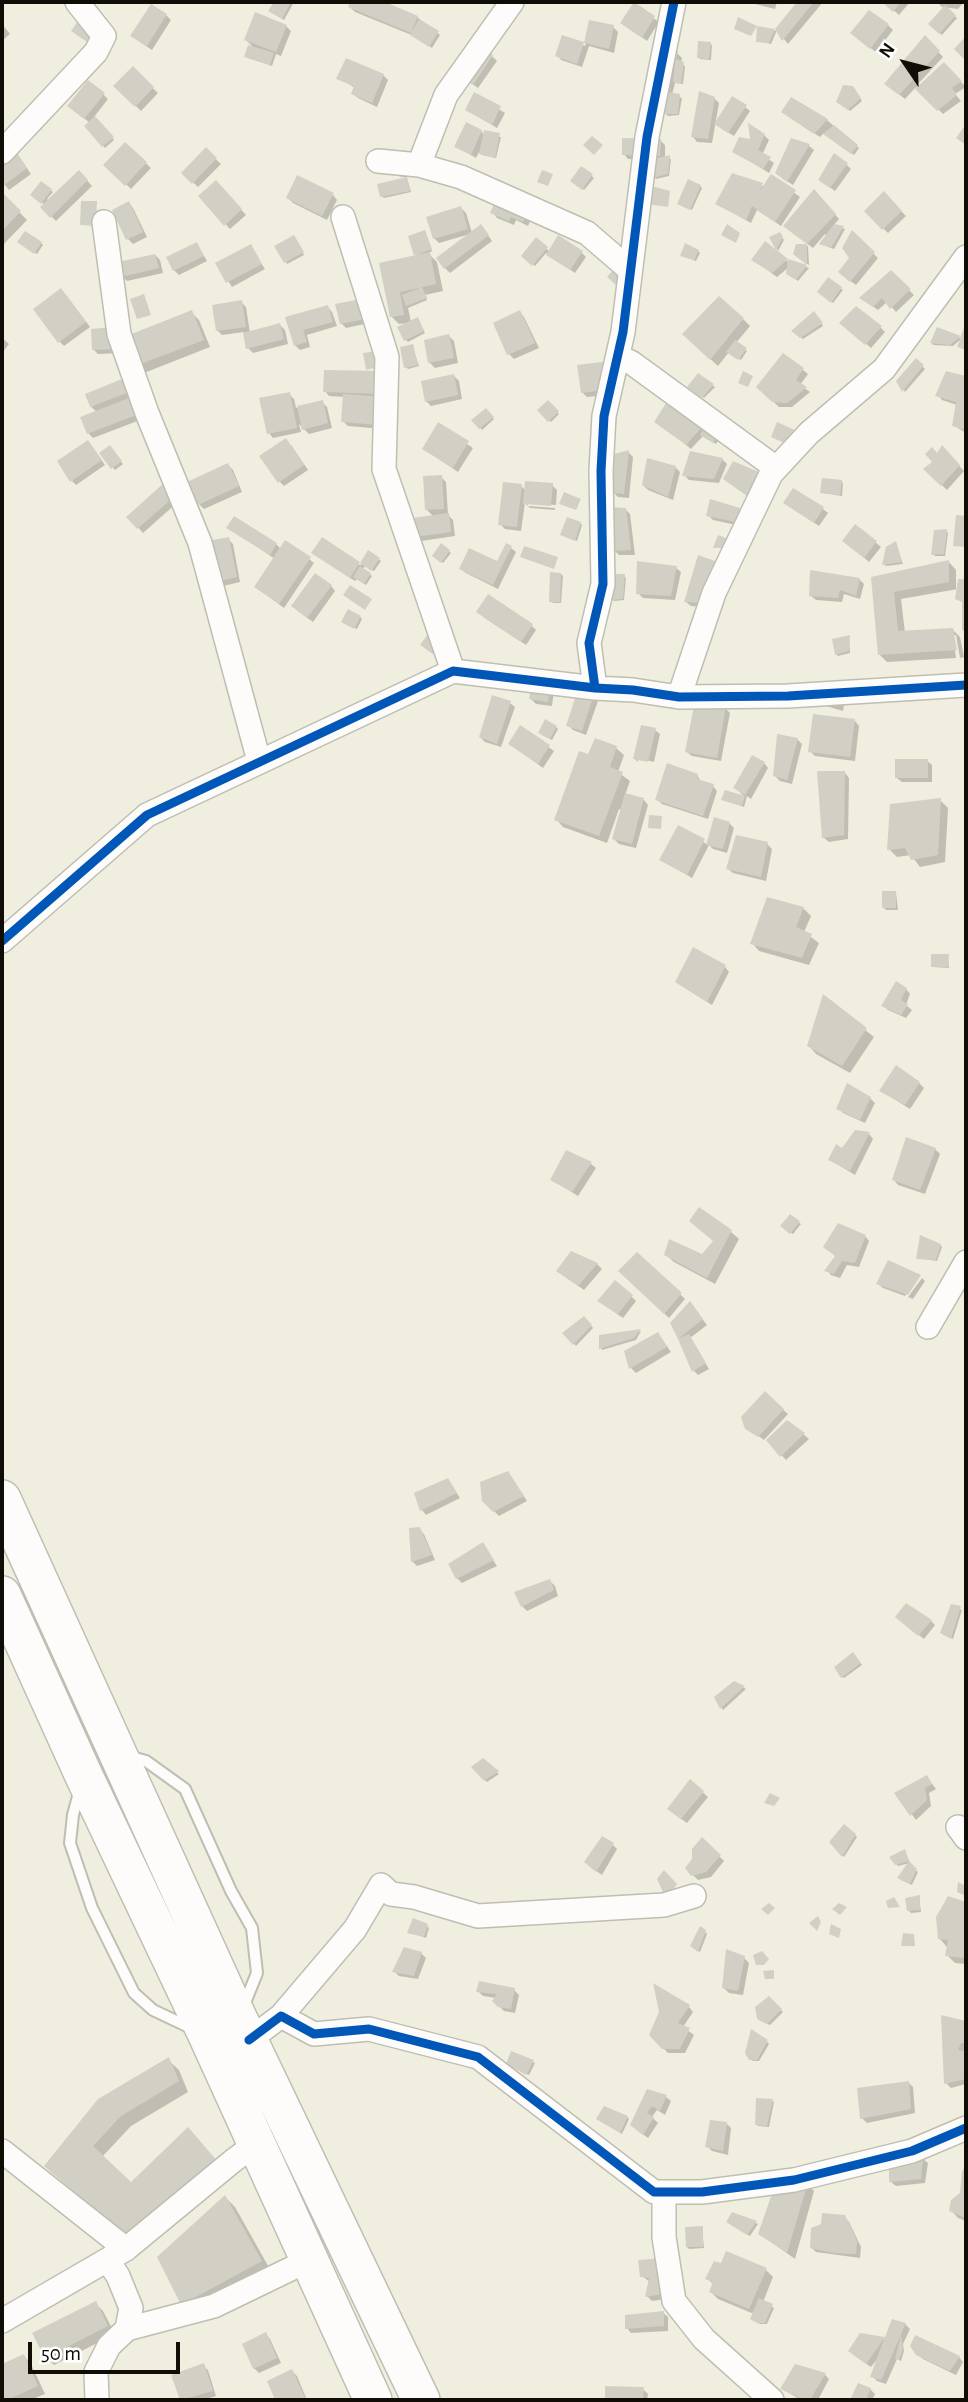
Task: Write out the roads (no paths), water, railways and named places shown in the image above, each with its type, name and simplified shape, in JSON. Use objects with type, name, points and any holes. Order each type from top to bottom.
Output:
[{"type":"highway","points":[[2,1499],[117,1752],[231,2031],[256,2144],[373,2400]]},
{"type":"highway","points":[[2,1595],[84,1776],[231,2031],[421,2400]]},
{"type":"street","points":[[419,165],[446,95],[512,2]]},
{"type":"street","points":[[595,688],[589,643],[603,584],[601,471],[604,416],[623,332],[647,137],[674,2]]},
{"type":"street","points":[[2,152],[96,52],[104,36],[89,6]]},
{"type":"street","points":[[378,161],[419,165],[461,177],[587,233],[631,270]]},
{"type":"street","points":[[343,217],[387,357],[384,469],[453,671]]},
{"type":"street","points":[[104,222],[119,334],[200,543],[259,761]]},
{"type":"street","points":[[679,697],[714,593],[771,474],[809,433],[884,369],[966,257]]},
{"type":"street","points":[[618,356],[632,363],[776,468]]},
{"type":"street","points":[[2,941],[146,815],[259,761],[341,726],[453,671],[679,697],[788,696],[966,685]]},
{"type":"street","points":[[928,1327],[966,1262]]},
{"type":"street","points":[[231,2031],[281,2016],[355,1928],[381,1885],[391,1894],[414,1897],[478,1916],[664,1905],[694,1896]]},
{"type":"street","points":[[281,2016],[314,2034],[369,2029],[478,2057],[654,2192],[702,2192],[794,2180],[912,2151],[966,2128]]},
{"type":"street","points":[[2,2321],[117,2255],[256,2144]]},
{"type":"street","points":[[2,2151],[117,2255],[118,2276],[131,2308],[127,2329]]},
{"type":"street","points":[[664,2192],[664,2237],[674,2301],[704,2339],[772,2400]]},
{"type":"street","points":[[97,2400],[96,2372],[108,2346],[127,2329],[214,2306],[309,2260]]},
{"type":"lane","points":[[84,1776],[72,1815],[70,1843],[92,1908],[134,1993],[153,2010],[231,2031],[252,1990],[257,1973],[251,1928],[231,1891],[185,1789],[146,1761],[117,1752]]}]
